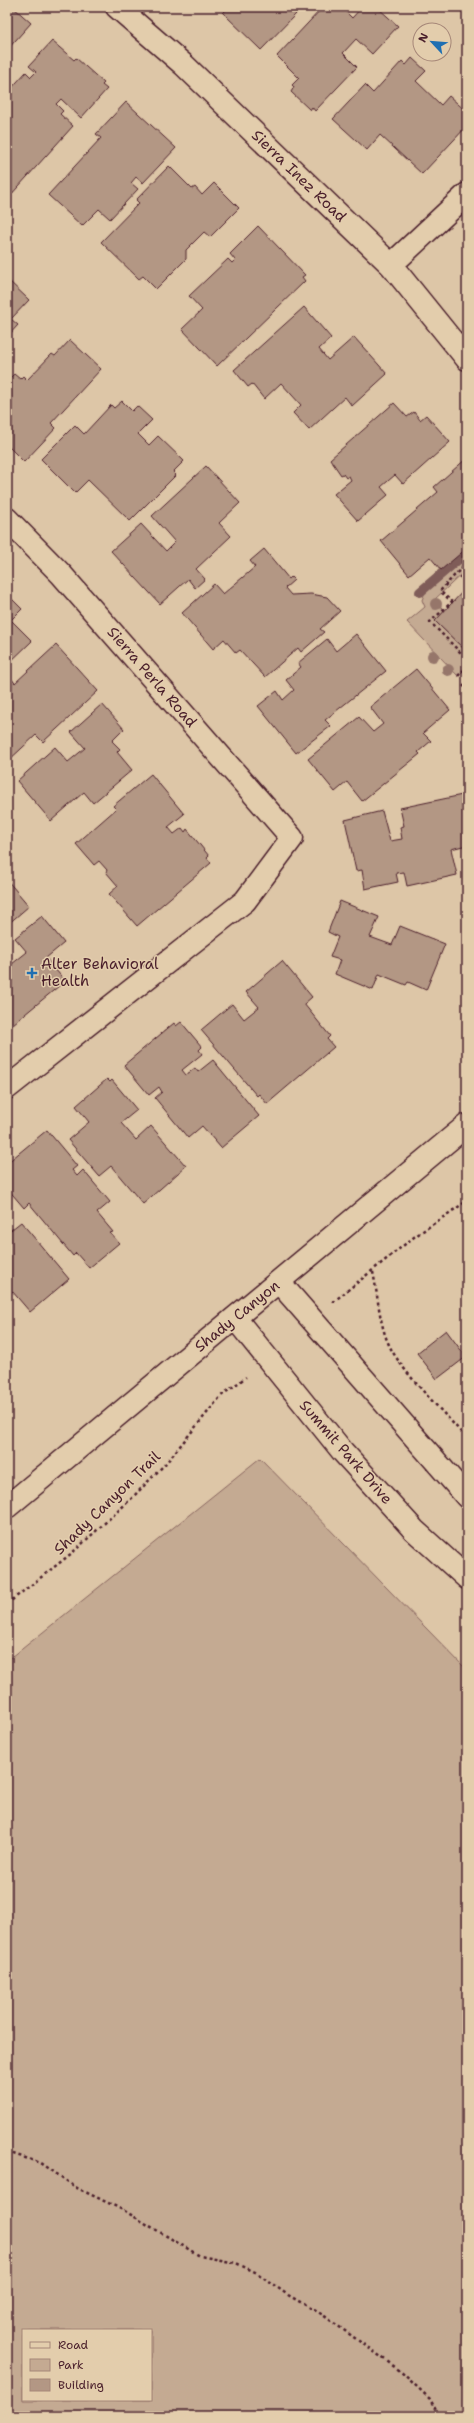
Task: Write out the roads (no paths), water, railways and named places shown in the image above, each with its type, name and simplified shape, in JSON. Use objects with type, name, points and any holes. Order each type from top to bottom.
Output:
[{"type":"street","name":"Sierra Inez Road","points":[[117,7],[184,64],[391,265],[467,359]]},
{"type":"street","points":[[391,265],[467,194]]},
{"type":"street","name":"Sierra Perla Road","points":[[7,519],[62,574],[292,838],[245,901],[7,1088]]},
{"type":"street","name":"Shady Canyon","points":[[7,1507],[467,1126]]},
{"type":"street","points":[[279,1282],[422,1448],[467,1497]]},
{"type":"street","name":"Summit Park Drive","points":[[235,1318],[343,1452],[414,1530],[467,1578]]},
{"type":"waterway","points":[[420,592],[467,552]]},
{"type":"place","name":"Alter Behavioral Health","points":[[32,973]]}]
